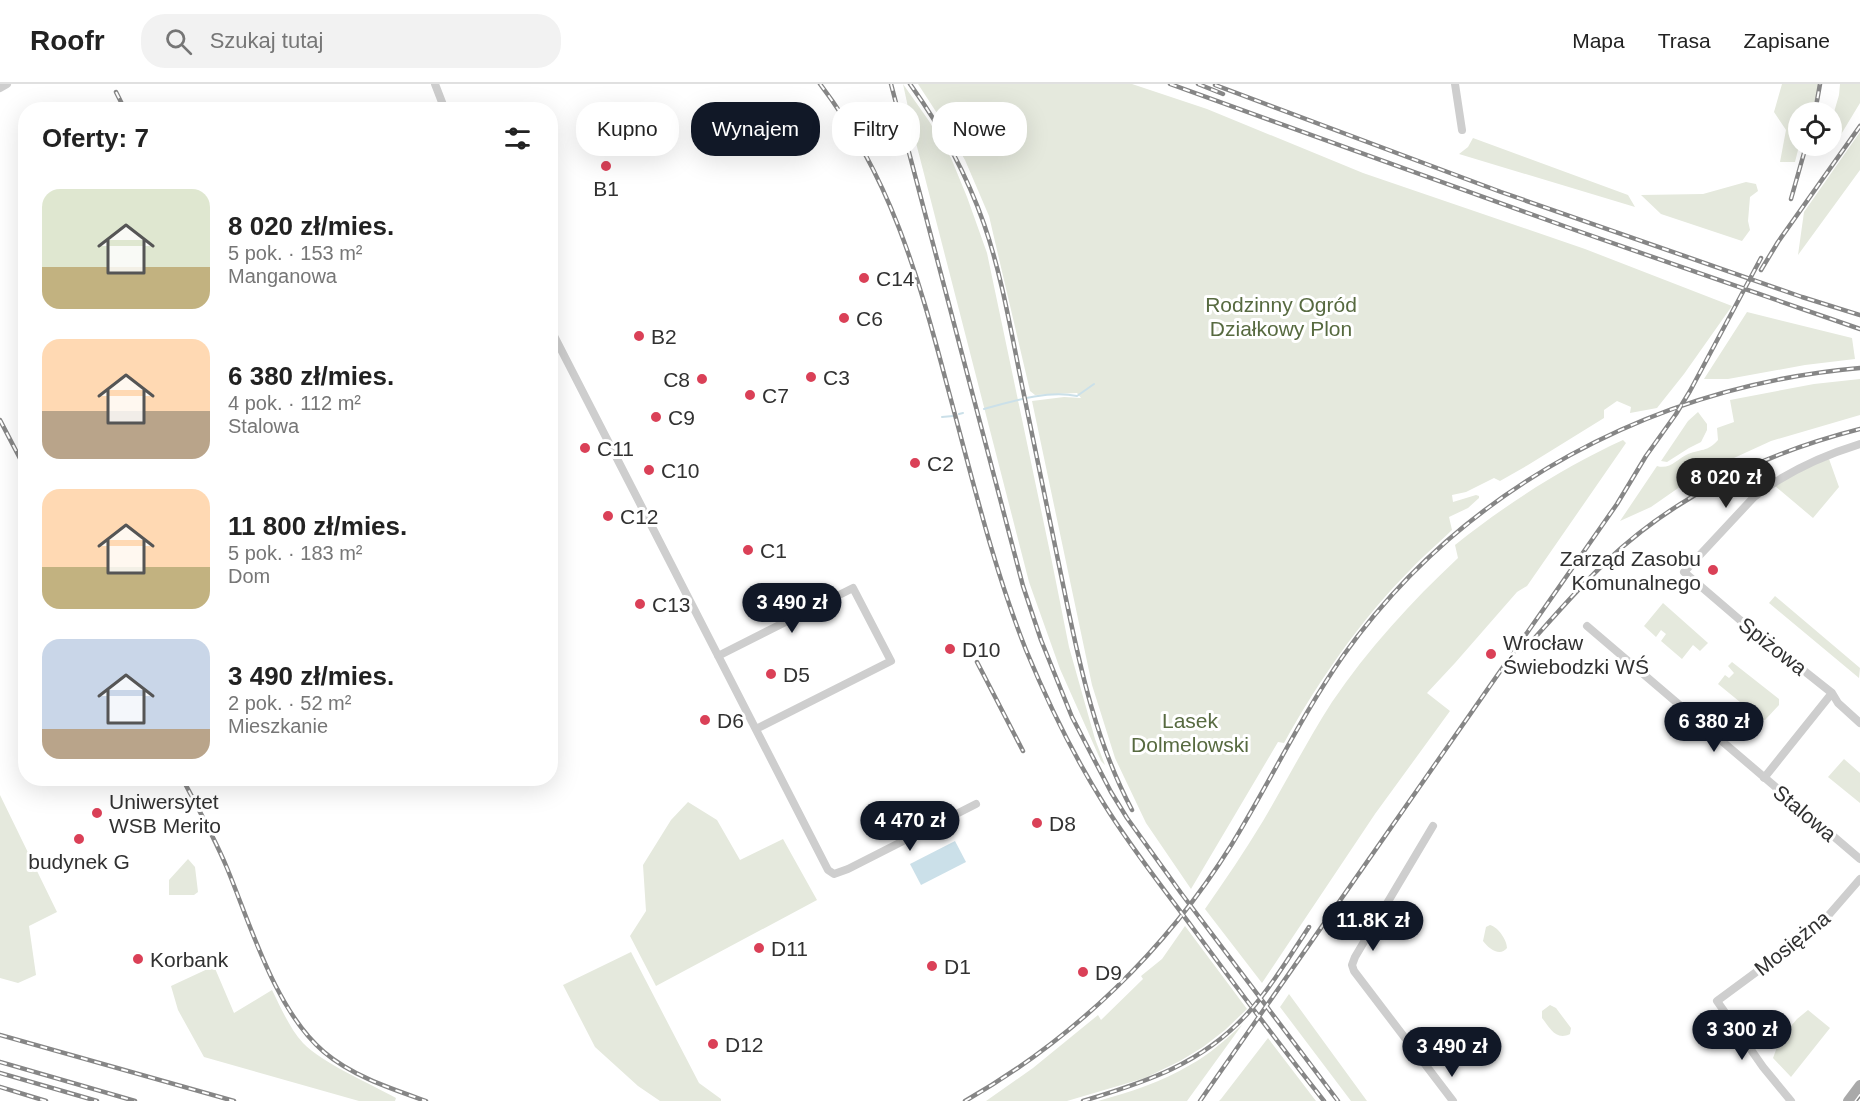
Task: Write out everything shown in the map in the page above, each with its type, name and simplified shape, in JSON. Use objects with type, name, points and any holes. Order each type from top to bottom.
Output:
[{"type":"main road","points":[[1848,1101],[1860,1085]]},
{"type":"street","points":[[0,88],[7,84]]},
{"type":"street","points":[[435,84],[442,102]]},
{"type":"street","points":[[1455,84],[1462,130]]},
{"type":"street","points":[[558,344],[828,870],[834,873],[848,869],[976,804]]},
{"type":"street","name":"Spiżowa","points":[[1860,444],[1808,463],[1763,490],[1684,572],[1832,693],[1838,703],[1860,723]]},
{"type":"street","points":[[718,656],[853,588],[873,626],[891,661],[756,729]]},
{"type":"street","name":"Stalowa","points":[[1587,626],[1860,859]]},
{"type":"street","points":[[1764,778],[1832,693]]},
{"type":"street","points":[[1433,826],[1352,965],[1354,971],[1453,1101]]},
{"type":"street","name":"Mosiężna","points":[[1791,1101],[1763,1067],[1717,1001],[1820,925],[1860,879]]},
{"type":"green space","points":[[903,84],[916,102],[907,102]]},
{"type":"green space","name":"Rodzinny Ogród Działkowy Plon","points":[[918,84],[1132,84],[1207,109],[1363,173],[1585,249],[1732,306],[1657,408],[1630,413],[1631,407],[1617,401],[1604,410],[1604,418],[1500,481],[1494,478],[1466,492],[1452,495],[1453,502],[1476,495],[1479,498],[1468,508],[1449,517],[1452,530],[1421,558],[1358,629],[1312,696],[1284,743],[1278,742],[1191,889],[1146,823],[1115,758],[1092,685],[1032,401],[1064,397],[1081,398],[1077,393],[1035,395],[1030,391],[989,216],[963,156],[1027,156],[1027,102],[932,102],[932,106]]},
{"type":"green space","points":[[1782,84],[1822,84],[1814,102],[1788,102],[1788,156],[1796,156],[1795,162],[1780,162],[1786,130],[1774,112]]},
{"type":"green space","points":[[1840,84],[1860,84],[1860,103],[1842,133],[1842,102],[1837,102]]},
{"type":"green space","points":[[920,108],[932,126],[932,156],[950,156],[951,158],[987,253],[1069,647],[1095,739],[1105,765],[1101,761],[1060,669],[1029,582],[919,156]]},
{"type":"green space","points":[[1860,132],[1860,170],[1798,255],[1804,212]]},
{"type":"green space","points":[[1473,138],[1628,195],[1635,207],[1459,154],[1468,147]]},
{"type":"green space","points":[[1746,182],[1756,184],[1758,191],[1750,197],[1748,221],[1750,230],[1742,241],[1661,214],[1641,195],[1703,194]]},
{"type":"green space","points":[[1747,312],[1852,338],[1855,359],[1805,365],[1728,379],[1704,379]]},
{"type":"green space","points":[[1860,379],[1860,415],[1771,441],[1723,463],[1684,484],[1651,507],[1620,521],[1657,466],[1666,467],[1688,454],[1707,448],[1718,440],[1717,428],[1734,422],[1730,400],[1814,384]]},
{"type":"green space","points":[[1698,412],[1707,424],[1707,430],[1701,442],[1667,462],[1661,461],[1688,421]]},
{"type":"green space","points":[[1623,440],[1626,443],[1527,586],[1517,592],[1427,693],[1450,711],[1375,814],[1262,983],[1205,909],[1256,832],[1332,702],[1360,663],[1391,627],[1458,558],[1455,545],[1536,487],[1578,462]]},
{"type":"green space","points":[[1829,459],[1839,487],[1813,518],[1775,486],[1800,470]]},
{"type":"green space","points":[[1775,596],[1860,668],[1859,678],[1769,603]]},
{"type":"green space","points":[[1663,603],[1708,643],[1700,651],[1693,645],[1682,659],[1661,641],[1666,634],[1661,630],[1656,637],[1644,626]]},
{"type":"green space","points":[[1732,662],[1779,699],[1779,705],[1765,720],[1762,720],[1718,684],[1725,675],[1729,678],[1734,673],[1728,666]]},
{"type":"green space","points":[[1844,759],[1860,773],[1860,803],[1828,777]]},
{"type":"green space","points":[[0,795],[57,912],[29,926],[36,975],[18,983],[0,978]]},
{"type":"green space","points":[[688,802],[717,820],[740,860],[783,839],[817,900],[656,986],[630,936],[646,911],[643,865],[671,820]]},
{"type":"green space","points":[[188,859],[195,867],[198,892],[194,895],[169,895],[169,880]]},
{"type":"green space","points":[[1490,925],[1496,928],[1504,938],[1507,948],[1504,951],[1495,951],[1483,941],[1486,927]]},
{"type":"green space","points":[[1185,926],[1247,1009],[1225,1030],[1180,1061],[1145,1078],[1067,1101],[986,1101],[1033,1068],[1098,1015],[1101,1020],[1143,979],[1141,976],[1162,959]]},
{"type":"green space","points":[[631,952],[699,1083],[721,1101],[660,1101],[638,1086],[595,1047],[563,985]]},
{"type":"green space","points":[[214,966],[234,1013],[272,990],[290,1025],[311,1051],[334,1066],[396,1098],[395,1101],[359,1101],[204,1057],[178,1010],[171,986]]},
{"type":"green space","points":[[1289,994],[1367,1101],[1351,1101],[1280,1007]]},
{"type":"green space","points":[[1550,1005],[1556,1008],[1571,1028],[1570,1034],[1557,1035],[1542,1018],[1542,1011]]},
{"type":"green space","points":[[1808,1010],[1830,1028],[1791,1077],[1773,1058],[1780,1039]]},
{"type":"green space","points":[[1242,1025],[1187,1101],[1098,1101],[1168,1077],[1211,1052]]},
{"type":"green space","points":[[1268,1038],[1316,1101],[1219,1101],[1221,1099]]},
{"type":"water","points":[[955,841],[966,862],[921,885],[910,864]]},
{"type":"waterway","points":[[984,409],[1042,395],[1077,396],[1094,384]]},
{"type":"waterway","points":[[959,414],[963,413]]},
{"type":"waterway","points":[[942,417],[953,416]]},
{"type":"tram line","points":[[1857,1101],[1860,1097]]},
{"type":"railway","points":[[820,84],[865,154],[899,228],[913,266],[1003,585],[1043,690],[1082,767],[1114,820],[1324,1101]]},
{"type":"railway","points":[[891,84],[1023,586],[1041,640],[1072,717],[1127,818],[1338,1101]]},
{"type":"railway","points":[[910,84],[932,117],[961,169],[991,245],[1007,309],[1084,680],[1109,759],[1132,810]]},
{"type":"railway","points":[[1170,84],[1575,230],[1860,329]]},
{"type":"railway","points":[[1198,84],[1223,94]]},
{"type":"railway","points":[[1817,102],[1820,84]]},
{"type":"railway","points":[[1215,85],[1501,192],[1860,315]]},
{"type":"railway","points":[[116,92],[121,102]]},
{"type":"railway","points":[[1761,270],[1778,242],[1860,126]]},
{"type":"railway","points":[[1791,199],[1803,156]]},
{"type":"railway","points":[[1200,1101],[1617,504],[1690,391],[1761,258]]},
{"type":"railway","points":[[965,1101],[1005,1077],[1080,1020],[1115,989],[1178,920],[1232,844],[1313,702],[1343,656],[1391,596],[1446,542],[1505,495],[1570,455],[1638,422],[1710,397],[1784,379],[1860,368]]},
{"type":"railway","points":[[0,420],[18,455]]},
{"type":"railway","points":[[1524,650],[1608,560],[1635,536],[1694,495],[1758,463],[1791,450],[1860,429]]},
{"type":"railway","points":[[977,662],[1023,751]]},
{"type":"railway","points":[[186,786],[222,856],[255,941],[278,991],[307,1034],[324,1052],[347,1068],[373,1081],[426,1101]]},
{"type":"railway","points":[[1083,1101],[1151,1078],[1212,1046],[1248,1013],[1280,971],[1309,927]]},
{"type":"railway","points":[[0,1035],[234,1101]]},
{"type":"railway","points":[[0,1062],[135,1101]]},
{"type":"railway","points":[[0,1073],[97,1101]]},
{"type":"railway","points":[[0,1087],[46,1101]]},
{"type":"place","name":"B1","points":[[606,166]]},
{"type":"place","name":"C14","points":[[864,278]]},
{"type":"place","name":"C6","points":[[844,318]]},
{"type":"place","name":"B2","points":[[639,336]]},
{"type":"place","name":"C3","points":[[811,377]]},
{"type":"place","name":"C8","points":[[702,379]]},
{"type":"place","name":"C7","points":[[750,395]]},
{"type":"place","name":"C9","points":[[656,417]]},
{"type":"place","name":"C11","points":[[585,448]]},
{"type":"place","name":"C2","points":[[915,463]]},
{"type":"place","name":"C10","points":[[649,470]]},
{"type":"place","name":"C12","points":[[608,516]]},
{"type":"place","name":"C1","points":[[748,550]]},
{"type":"place","name":"Zarząd Zasobu Komunalnego","points":[[1713,570]]},
{"type":"place","name":"C13","points":[[640,604]]},
{"type":"place","name":"D10","points":[[950,649]]},
{"type":"place","name":"Wrocław Świebodzki WŚ","points":[[1491,654]]},
{"type":"place","name":"D5","points":[[771,674]]},
{"type":"place","name":"D6","points":[[705,720]]},
{"type":"place","name":"Uniwersytet WSB Merito","points":[[97,813]]},
{"type":"place","name":"D8","points":[[1037,823]]},
{"type":"place","name":"budynek G","points":[[79,839]]},
{"type":"place","name":"D11","points":[[759,948]]},
{"type":"place","name":"Korbank","points":[[138,959]]},
{"type":"place","name":"D1","points":[[932,966]]},
{"type":"place","name":"D9","points":[[1083,972]]},
{"type":"place","name":"D12","points":[[713,1044]]},
{"type":"park label","name":"Lasek Dolmelowski","points":[[1190,732]]}]
